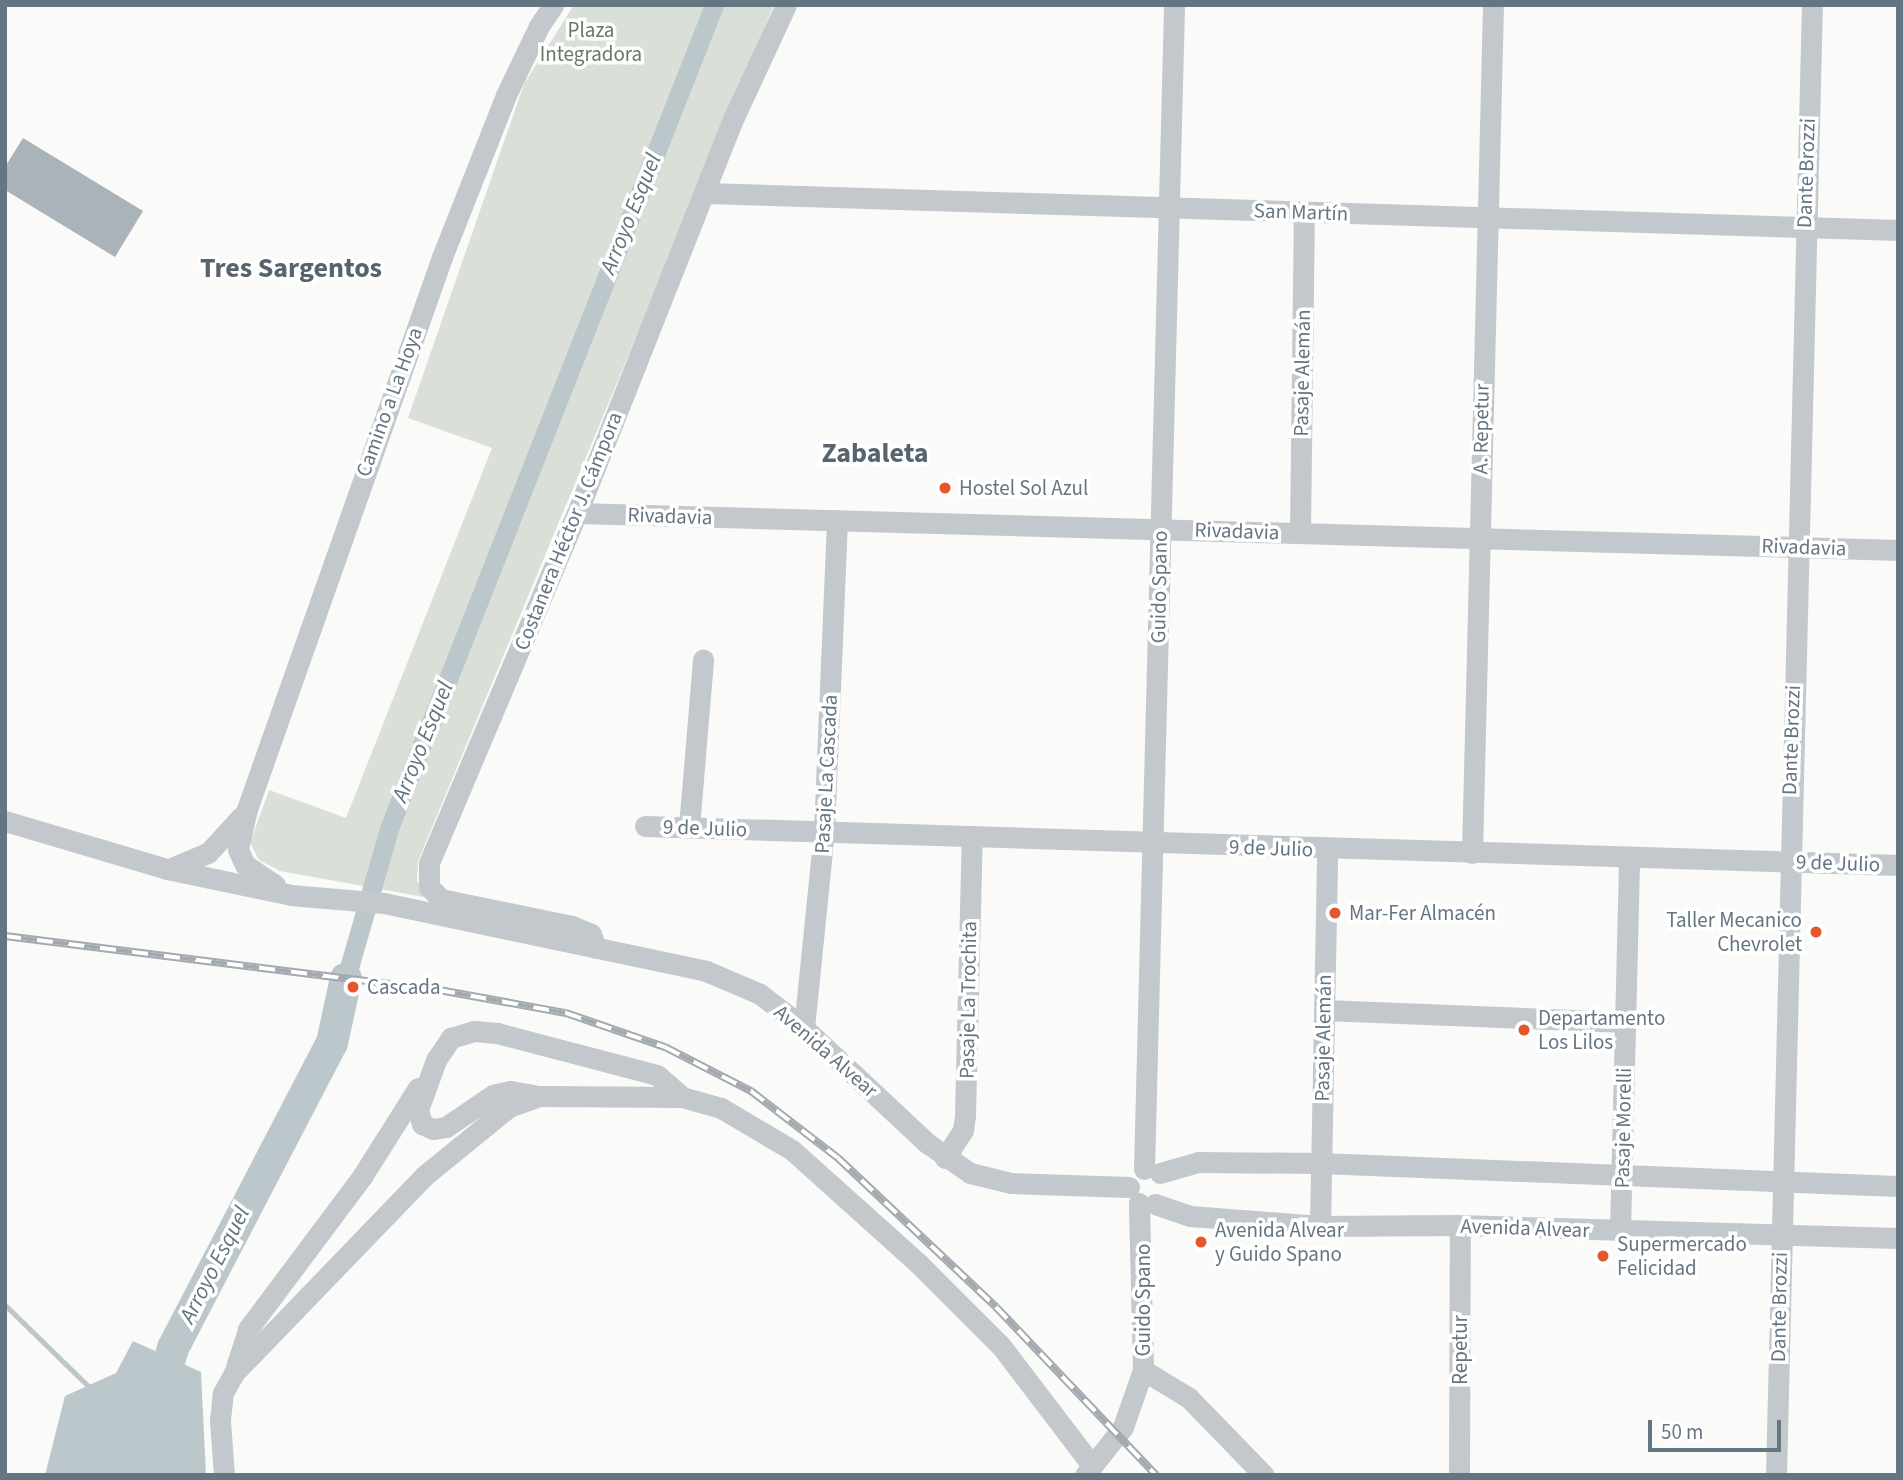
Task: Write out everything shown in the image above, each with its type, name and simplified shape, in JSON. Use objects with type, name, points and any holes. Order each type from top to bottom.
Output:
[{"type":"street","name":"Camino a La Hoya","points":[[291,895],[245,865],[238,849],[247,809],[442,257],[506,95],[539,26],[554,5]]},
{"type":"street","name":"Costanera Héctor J. Cámpora","points":[[596,948],[591,934],[582,929],[441,899],[429,887],[429,863],[576,513],[704,193],[786,5]]},
{"type":"street","name":"Guido Spano","points":[[1087,1469],[1124,1427],[1143,1370],[1143,1200],[1166,1192],[1152,1171],[1154,845],[1174,5]]},
{"type":"street","name":"A. Repetur","points":[[1472,853],[1493,5]]},
{"type":"street","name":"Dante Brozzi","points":[[1776,1475],[1788,862],[1812,5]]},
{"type":"street","name":"San Martín","points":[[704,193],[1898,229]]},
{"type":"street","name":"Pasaje Alemán","points":[[1300,533],[1304,212]]},
{"type":"street","name":"Rivadavia","points":[[576,513],[1898,550]]},
{"type":"street","name":"Pasaje La Cascada","points":[[804,1028],[824,831],[837,520]]},
{"type":"street","points":[[689,827],[703,660]]},
{"type":"street","name":"Camino a La Hoya","points":[[167,869],[208,853],[247,809]]},
{"type":"street","name":"Camino a La Hoya","points":[[5,821],[167,869],[291,895],[384,903]]},
{"type":"street","name":"9 de Julio","points":[[645,826],[972,836],[1154,845],[1898,865]]},
{"type":"street","name":"Pasaje La Trochita","points":[[945,1158],[962,1130],[965,1115],[972,836]]},
{"type":"street","name":"Pasaje Alemán","points":[[1320,1226],[1327,849]]},
{"type":"street","name":"Pasaje Morelli","points":[[1620,1231],[1629,858]]},
{"type":"street","name":"Avenida Alvear","points":[[384,903],[733,980],[804,1028],[945,1158],[970,1173],[1011,1184],[1143,1200],[1190,1216],[1320,1226],[1460,1225],[1898,1238]]},
{"type":"street","points":[[1324,1010],[1626,1022]]},
{"type":"street","points":[[224,1475],[220,1420],[223,1393],[234,1373],[248,1329],[363,1175],[451,1038],[474,1031],[497,1033],[657,1075],[682,1097]]},
{"type":"street","points":[[436,1060],[418,1110],[422,1124],[433,1129],[446,1126],[493,1095],[510,1091],[539,1096],[682,1097],[721,1108],[792,1150],[918,1263],[1001,1346],[1087,1469]]},
{"type":"street","points":[[234,1373],[424,1176],[509,1107],[539,1096]]},
{"type":"street","points":[[1143,1200],[1133,1175],[1198,1162],[1320,1163],[1898,1186]]},
{"type":"street","name":"Repetur","points":[[1459,1475],[1460,1225]]},
{"type":"street","points":[[1143,1370],[1189,1398],[1264,1475]]},
{"type":"green space","name":"Plaza Integradora","points":[[574,5],[774,5],[418,861],[417,881],[429,898],[280,871],[259,860],[250,843],[269,790],[346,818],[492,448],[408,418],[524,84]]},
{"type":"shaded area","points":[[133,1341],[201,1372],[206,1475],[45,1475],[65,1396],[116,1373]]},
{"type":"building","points":[[23,138],[143,211],[115,257],[5,190],[5,167]]},
{"type":"waterway","name":"Arroyo Esquel","points":[[346,978],[390,826],[714,5]]},
{"type":"waterway","name":"Arroyo Esquel","points":[[135,1475],[173,1348],[332,1043],[346,978]]},
{"type":"waterway","points":[[5,1305],[93,1391]]},
{"type":"railway","points":[[5,936],[439,990],[566,1013],[665,1047],[751,1091],[838,1158],[996,1307],[1156,1475]]},
{"type":"place","name":"Hostel Sol Azul","points":[[945,488]]},
{"type":"place","name":"Mar-Fer Almacén","points":[[1335,913]]},
{"type":"place","name":"Taller Mecanico Chevrolet","points":[[1816,932]]},
{"type":"place","name":"Cascada","points":[[353,987]]},
{"type":"place","name":"Departamento Los Lilos","points":[[1524,1030]]},
{"type":"place","name":"Avenida Alvear y Guido Spano","points":[[1201,1242]]},
{"type":"place","name":"Supermercado Felicidad","points":[[1603,1256]]},
{"type":"district","name":"Tres Sargentos","points":[[291,268]]},
{"type":"district","name":"Zabaleta","points":[[875,453]]}]
